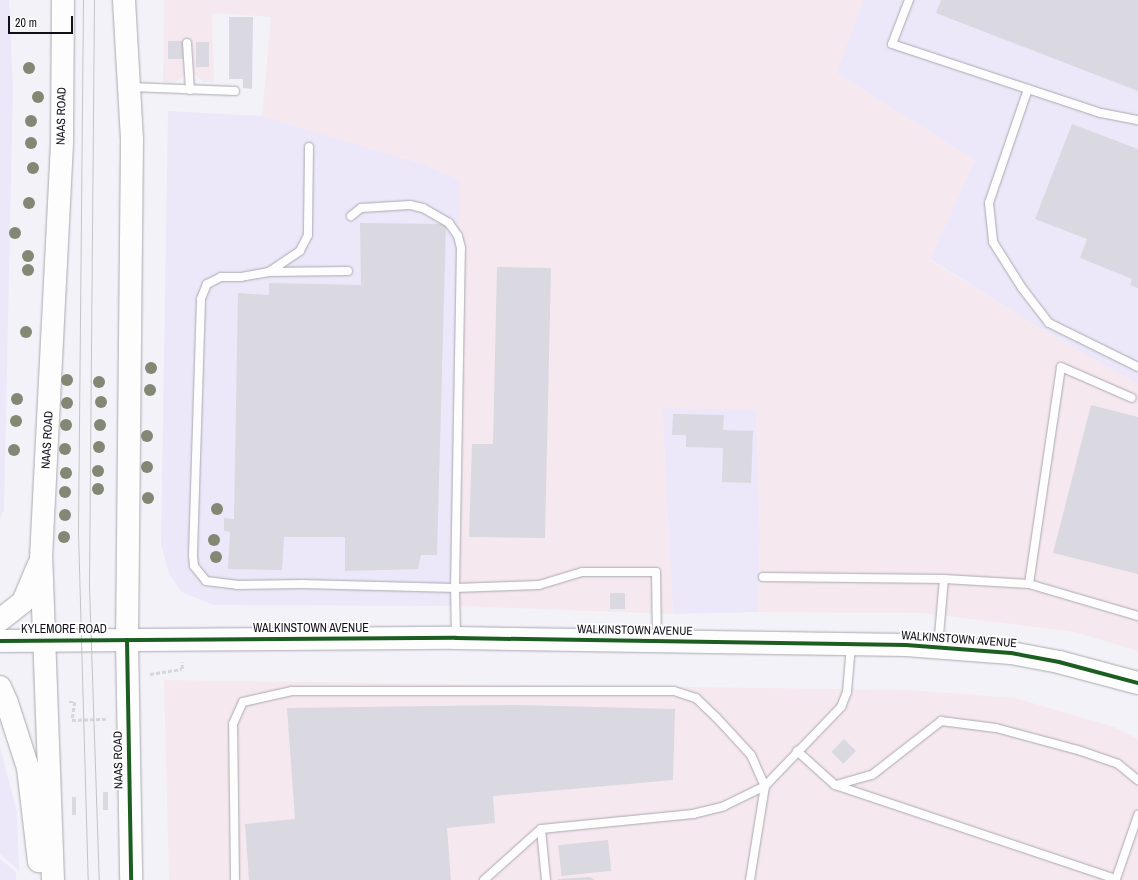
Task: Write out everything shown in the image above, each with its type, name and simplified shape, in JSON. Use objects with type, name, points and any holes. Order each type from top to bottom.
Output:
[{"type":"main road","name":"NAAS ROAD","points":[[53,880],[41,558],[62,141],[63,0]]},
{"type":"main road","name":"NAAS ROAD","points":[[124,0],[132,140],[127,640],[131,880]]},
{"type":"main road","points":[[0,620],[23,602],[41,558]]},
{"type":"main road","name":"WALKINSTOWN AVENUE","points":[[127,640],[456,638],[851,644],[1010,653],[1059,662],[1138,683]]},
{"type":"main road","name":"KYLEMORE ROAD","points":[[0,641],[127,640]]},
{"type":"main road","points":[[0,688],[8,703],[28,768],[40,880]]},
{"type":"lane","points":[[909,0],[892,44],[1100,113],[1138,120]]},
{"type":"lane","points":[[187,43],[190,90]]},
{"type":"lane","points":[[130,86],[235,91]]},
{"type":"lane","points":[[1028,89],[989,203],[993,242],[1022,288],[1049,323],[1138,367]]},
{"type":"lane","points":[[269,272],[300,251],[308,235],[309,147]]},
{"type":"lane","points":[[351,216],[361,208],[410,205],[423,208],[449,223],[458,236],[461,248],[454,588],[456,638]]},
{"type":"lane","points":[[348,271],[269,272],[241,277],[221,277],[208,284],[201,299],[194,566],[206,581],[218,584],[454,588],[538,585],[582,572],[656,572],[657,641]]},
{"type":"lane","points":[[1030,584],[1061,367],[1132,398]]},
{"type":"lane","points":[[763,577],[944,579],[1030,584],[1138,616]]},
{"type":"lane","points":[[938,648],[944,579]]},
{"type":"lane","points":[[484,880],[542,829],[693,814],[724,806],[765,786],[841,707],[847,692],[851,644]]},
{"type":"lane","points":[[235,880],[233,724],[243,702],[292,692],[674,691],[696,698],[716,718],[751,755],[765,786],[750,880]]},
{"type":"lane","points":[[835,785],[872,775],[941,721],[996,728],[1081,750],[1118,764],[1138,780]]},
{"type":"lane","points":[[798,751],[835,785],[1116,879],[1138,815]]},
{"type":"lane","points":[[542,829],[546,880]]},
{"type":"path","points":[[72,720],[107,719]]},
{"type":"shaded area","points":[[0,0],[9,0],[13,86],[4,510],[0,518]]},
{"type":"shaded area","points":[[164,0],[863,0],[836,73],[975,160],[930,260],[1036,326],[1138,384],[1138,651],[1075,632],[924,613],[758,612],[760,535],[756,410],[662,408],[673,614],[458,606],[460,180],[423,164],[262,116],[271,17],[212,13],[214,82],[203,82],[196,75],[183,76],[176,82],[163,82]]},
{"type":"shaded area","points":[[863,0],[1138,0],[1138,384],[1036,326],[930,259],[975,160],[836,73]]},
{"type":"shaded area","points":[[168,111],[262,116],[423,164],[460,180],[458,606],[213,605],[182,592],[169,574],[161,544]]},
{"type":"shaded area","points":[[662,407],[756,410],[760,535],[758,612],[673,614]]},
{"type":"shaded area","points":[[164,680],[909,690],[1015,698],[1114,727],[1138,739],[1138,880],[169,880]]},
{"type":"shaded area","points":[[0,747],[17,812],[19,870],[0,854]]},
{"type":"shaded area","points":[[0,859],[16,872],[16,880],[0,880]]},
{"type":"building","points":[[941,0],[1138,0],[1138,91],[936,13]]},
{"type":"building","points":[[229,17],[253,17],[252,89],[243,88],[243,79],[229,79]]},
{"type":"building","points":[[168,41],[183,41],[183,59],[168,59]]},
{"type":"building","points":[[196,42],[209,42],[209,67],[196,67]]},
{"type":"building","points":[[1072,124],[1138,149],[1138,288],[1130,285],[1132,279],[1080,258],[1087,239],[1035,219]]},
{"type":"building","points":[[360,223],[446,224],[437,555],[421,555],[418,569],[345,571],[345,537],[284,537],[282,570],[228,569],[230,532],[224,531],[224,518],[234,519],[238,293],[269,295],[269,283],[361,285]]},
{"type":"building","points":[[497,267],[551,268],[545,538],[469,537],[472,444],[493,444]]},
{"type":"building","points":[[1091,405],[1138,417],[1138,574],[1053,553]]},
{"type":"building","points":[[673,414],[724,415],[723,430],[753,431],[751,483],[722,482],[723,448],[686,447],[686,435],[672,435]]},
{"type":"building","points":[[610,593],[625,593],[625,609],[610,609]]},
{"type":"building","points":[[517,705],[675,709],[673,780],[493,796],[495,823],[447,828],[451,880],[249,880],[245,824],[295,819],[287,708]]},
{"type":"building","points":[[844,739],[856,751],[843,764],[831,752]]},
{"type":"building","points":[[103,792],[108,792],[108,810],[103,810]]},
{"type":"building","points":[[72,797],[76,797],[76,815],[72,815]]},
{"type":"building","points":[[608,840],[611,871],[562,876],[558,845]]},
{"type":"building","points":[[590,877],[595,880],[558,880],[558,879]]},
{"type":"tram line","points":[[83,0],[78,532],[88,880]]},
{"type":"tram line","points":[[94,0],[89,586],[99,880]]},
{"type":"cycle path","points":[[0,641],[456,638],[906,645],[1011,653],[1059,662],[1138,683]]},
{"type":"cycle path","points":[[127,640],[131,880]]}]
